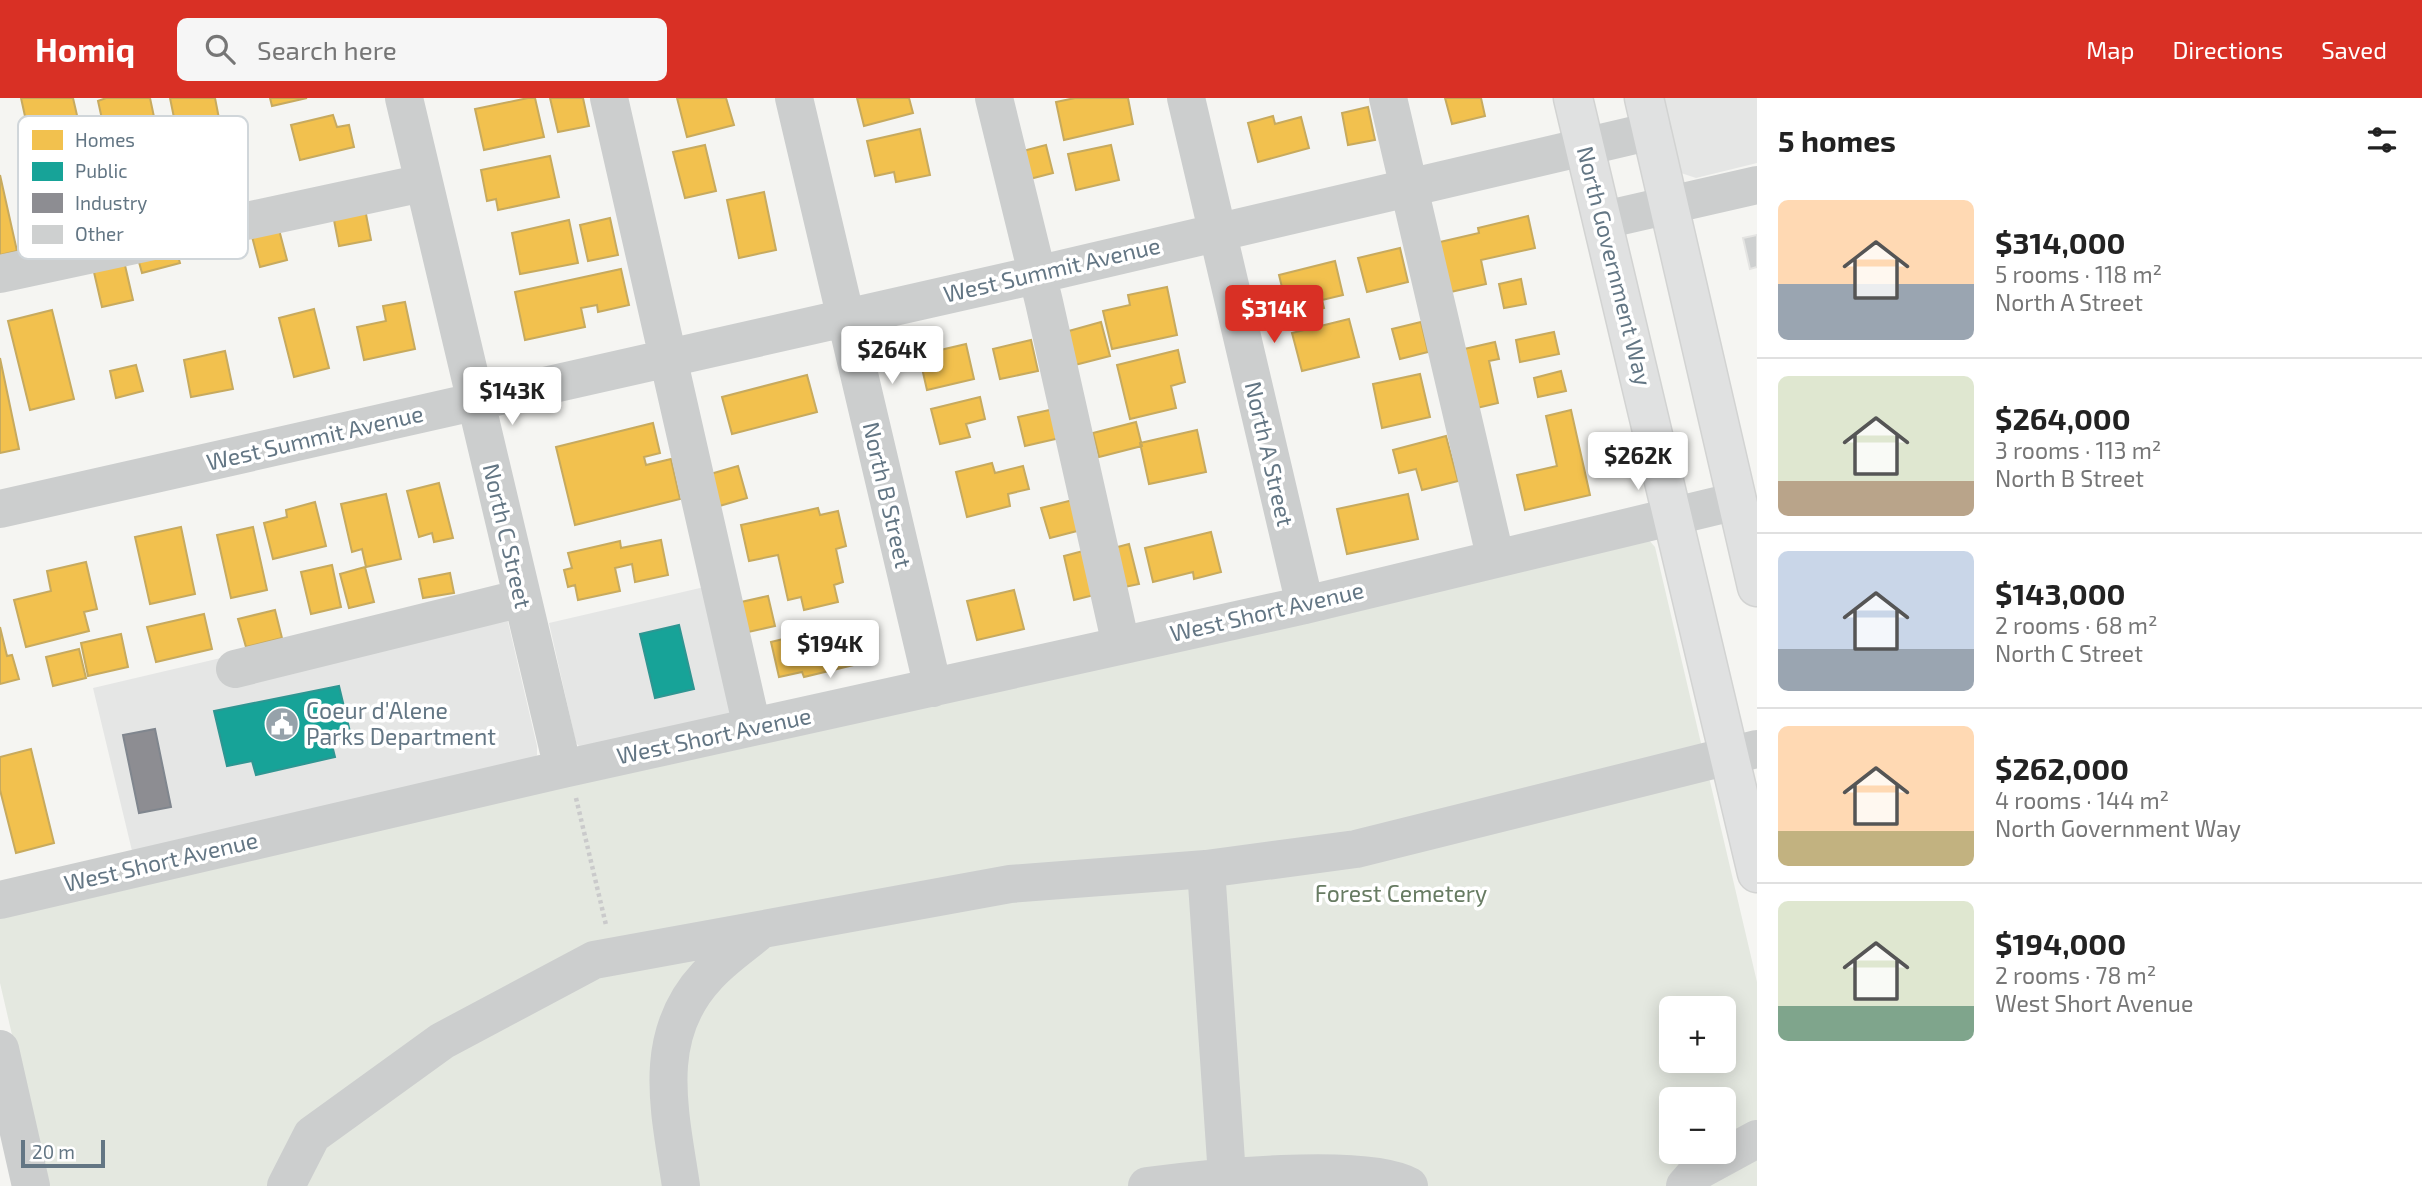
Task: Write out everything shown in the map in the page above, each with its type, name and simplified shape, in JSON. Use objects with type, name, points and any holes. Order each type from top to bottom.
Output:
[{"type":"main road","name":"North Government Way","points":[[1573,98],[1674,515],[1743,752],[1757,873]]},
{"type":"main road","points":[[1648,114],[1757,587]]},
{"type":"street","name":"North C Street","points":[[404,98],[563,769]]},
{"type":"street","points":[[609,98],[752,727]]},
{"type":"street","name":"North B Street","points":[[794,98],[933,688]]},
{"type":"street","points":[[993,98],[1121,645]]},
{"type":"street","name":"North A Street","points":[[1186,98],[1304,605]]},
{"type":"street","points":[[1388,98],[1495,556]]},
{"type":"street","name":"West Summit Avenue","points":[[0,509],[1036,275],[1584,146],[1648,114]]},
{"type":"street","points":[[248,221],[423,183]]},
{"type":"street","points":[[1604,220],[1757,185]]},
{"type":"street","points":[[0,274],[70,259]]},
{"type":"street","points":[[1674,515],[1737,500]]},
{"type":"street","name":"West Short Avenue","points":[[0,900],[563,769],[1304,605],[1495,556],[1674,515]]},
{"type":"street","points":[[235,669],[522,598]]},
{"type":"street","points":[[286,1186],[312,1135],[442,1041],[594,960],[1010,884],[1206,869],[1356,849],[1743,752]]},
{"type":"street","points":[[1206,869],[1227,1176]]},
{"type":"street","points":[[681,1186],[670,1117],[666,1060],[677,1022],[706,976],[761,930]]},
{"type":"street","points":[[0,1049],[31,1186]]},
{"type":"street","points":[[1685,1186],[1698,1171],[1757,1139]]},
{"type":"street","points":[[1147,1186],[1227,1176],[1362,1175],[1402,1182],[1409,1186]]},
{"type":"path","points":[[563,769],[573,786],[613,957]]},
{"type":"shaded area","points":[[1662,98],[1757,98],[1757,163],[1696,178],[1681,173]]},
{"type":"shaded area","points":[[726,582],[755,715],[582,749],[576,743],[549,623]]},
{"type":"shaded area","points":[[501,592],[537,746],[537,755],[532,762],[133,855],[93,688]]},
{"type":"green space","name":"Forest Cemetery","points":[[1648,539],[1655,547],[1757,982],[1757,1186],[47,1186],[0,983],[0,911]]},
{"type":"building: Homes","points":[[21,98],[73,98],[77,116],[25,116]]},
{"type":"building: Homes","points":[[106,98],[150,98],[154,116],[101,116],[98,101]]},
{"type":"building: Homes","points":[[170,98],[215,98],[219,116],[174,116]]},
{"type":"building: Homes","points":[[270,98],[307,98],[272,106]]},
{"type":"building: Homes","points":[[535,98],[544,137],[484,150],[475,109]]},
{"type":"building: Homes","points":[[550,98],[583,98],[589,126],[558,132]]},
{"type":"building: Homes","points":[[677,98],[726,98],[734,125],[687,137]]},
{"type":"building: Homes","points":[[857,98],[909,98],[913,113],[864,126]]},
{"type":"building: Homes","points":[[1075,98],[1128,98],[1133,124],[1064,140],[1056,102]]},
{"type":"building: Homes","points":[[1445,98],[1481,98],[1485,116],[1452,124]]},
{"type":"building: Homes","points":[[1368,107],[1375,140],[1348,145],[1342,113]]},
{"type":"building: Homes","points":[[333,115],[337,127],[349,125],[354,147],[300,160],[291,125]]},
{"type":"building: Homes","points":[[1273,116],[1275,124],[1301,117],[1309,148],[1258,162],[1248,123]]},
{"type":"building: Homes","points":[[920,129],[930,175],[896,182],[894,172],[875,176],[867,141]]},
{"type":"building: Homes","points":[[705,145],[716,191],[685,198],[673,152]]},
{"type":"building: Homes","points":[[1046,145],[1053,173],[1022,181],[1015,153]]},
{"type":"building: Homes","points":[[1111,145],[1119,180],[1076,190],[1068,154]]},
{"type":"building: Homes","points":[[550,156],[559,197],[498,210],[496,199],[487,201],[481,170]]},
{"type":"building: Homes","points":[[0,175],[17,251],[0,255]]},
{"type":"building: Homes","points":[[764,192],[776,250],[739,258],[727,200]]},
{"type":"building: Homes","points":[[365,209],[371,240],[339,246],[333,215]]},
{"type":"building: Homes","points":[[1528,216],[1535,248],[1481,260],[1486,284],[1446,293],[1427,245],[1479,233],[1478,228]]},
{"type":"building: Homes","points":[[610,218],[618,255],[588,261],[580,225]]},
{"type":"building: Homes","points":[[569,220],[578,263],[520,274],[512,233]]},
{"type":"building: Homes","points":[[277,222],[287,260],[260,267],[250,229]]},
{"type":"building: Homes","points":[[1400,248],[1408,282],[1367,292],[1358,258]]},
{"type":"building: Homes","points":[[138,259],[179,259],[180,263],[142,273]]},
{"type":"building: Homes","points":[[124,261],[133,300],[102,307],[93,268]]},
{"type":"building: Homes","points":[[1335,261],[1343,295],[1322,300],[1324,308],[1289,316],[1279,275]]},
{"type":"building: Homes","points":[[621,269],[629,305],[598,312],[597,305],[581,308],[585,327],[525,340],[515,292]]},
{"type":"building: Homes","points":[[1521,279],[1526,304],[1504,308],[1499,284]]},
{"type":"building: Homes","points":[[1167,287],[1177,335],[1112,349],[1103,311],[1130,305],[1128,295]]},
{"type":"building: Homes","points":[[405,302],[415,349],[364,360],[357,327],[386,321],[383,306]]},
{"type":"building: Homes","points":[[314,309],[329,368],[294,377],[279,318]]},
{"type":"building: Homes","points":[[52,310],[74,399],[30,410],[8,321]]},
{"type":"building: Homes","points":[[1349,319],[1359,357],[1302,371],[1292,333]]},
{"type":"building: Homes","points":[[1101,322],[1110,356],[1067,367],[1058,334]]},
{"type":"building: Homes","points":[[1421,322],[1428,352],[1400,359],[1392,329]]},
{"type":"building: Homes","points":[[1554,332],[1559,354],[1520,362],[1516,340]]},
{"type":"building: Homes","points":[[1031,340],[1038,371],[1000,379],[993,349]]},
{"type":"building: Homes","points":[[1495,342],[1499,359],[1489,361],[1498,403],[1464,411],[1451,352]]},
{"type":"building: Homes","points":[[966,344],[974,379],[927,390],[919,355]]},
{"type":"building: Homes","points":[[1178,350],[1185,382],[1171,386],[1176,408],[1130,419],[1117,365]]},
{"type":"building: Homes","points":[[225,351],[233,389],[191,397],[184,360]]},
{"type":"building: Homes","points":[[0,358],[19,449],[0,453]]},
{"type":"building: Homes","points":[[136,365],[143,391],[116,398],[110,371]]},
{"type":"building: Homes","points":[[1561,371],[1566,391],[1538,397],[1534,378]]},
{"type":"building: Homes","points":[[1420,374],[1430,417],[1382,428],[1373,384]]},
{"type":"building: Homes","points":[[807,375],[817,412],[732,434],[722,397]]},
{"type":"building: Homes","points":[[980,397],[985,419],[966,424],[970,437],[940,444],[931,409]]},
{"type":"building: Homes","points":[[1054,409],[1060,438],[1025,446],[1018,417]]},
{"type":"building: Homes","points":[[1571,410],[1590,495],[1525,510],[1517,475],[1557,466],[1546,416]]},
{"type":"building: Homes","points":[[1136,422],[1142,446],[1099,457],[1093,433]]},
{"type":"building: Homes","points":[[653,423],[660,453],[644,457],[646,465],[671,459],[680,499],[575,525],[556,447]]},
{"type":"building: Homes","points":[[1197,430],[1206,472],[1149,484],[1140,443]]},
{"type":"building: Homes","points":[[1446,436],[1458,481],[1422,490],[1416,469],[1399,473],[1393,450]]},
{"type":"building: Homes","points":[[992,463],[995,473],[1023,466],[1029,489],[1008,494],[1010,506],[967,517],[956,472]]},
{"type":"building: Homes","points":[[738,466],[747,498],[716,507],[707,475]]},
{"type":"building: Homes","points":[[439,483],[453,538],[434,542],[432,533],[419,537],[407,491]]},
{"type":"building: Homes","points":[[386,494],[401,559],[366,567],[362,549],[352,552],[341,504]]},
{"type":"building: Homes","points":[[1408,494],[1418,539],[1347,554],[1337,509]]},
{"type":"building: Homes","points":[[1073,500],[1081,530],[1050,538],[1041,508]]},
{"type":"building: Homes","points":[[315,502],[326,546],[273,559],[264,523],[287,517],[286,510]]},
{"type":"building: Homes","points":[[818,508],[820,515],[838,511],[846,546],[836,549],[843,582],[834,585],[838,602],[804,610],[801,597],[788,600],[778,555],[749,561],[741,525]]},
{"type":"building: Homes","points":[[181,527],[195,594],[150,604],[135,537]]},
{"type":"building: Homes","points":[[253,527],[267,590],[231,598],[217,535]]},
{"type":"building: Homes","points":[[1211,532],[1221,572],[1194,579],[1193,572],[1153,582],[1145,548]]},
{"type":"building: Homes","points":[[661,540],[668,575],[635,582],[632,564],[615,568],[620,591],[578,600],[575,585],[568,587],[564,570],[572,568],[568,553],[620,541],[621,548]]},
{"type":"building: Homes","points":[[1129,544],[1139,584],[1115,589],[1106,550]]},
{"type":"building: Homes","points":[[1087,550],[1098,594],[1074,600],[1064,556]]},
{"type":"building: Homes","points":[[86,562],[97,609],[84,612],[89,631],[26,647],[14,600],[51,591],[47,571]]},
{"type":"building: Homes","points":[[332,565],[341,607],[311,614],[301,572]]},
{"type":"building: Homes","points":[[365,567],[374,602],[349,608],[340,574]]},
{"type":"building: Homes","points":[[450,573],[454,593],[423,598],[419,579]]},
{"type":"building: Homes","points":[[1014,590],[1024,629],[977,640],[967,601]]},
{"type":"building: Homes","points":[[768,596],[775,626],[739,634],[732,604]]},
{"type":"building: Homes","points":[[275,610],[282,638],[246,647],[238,619]]},
{"type":"building: Homes","points":[[204,614],[212,649],[156,662],[147,627]]},
{"type":"building: Homes","points":[[852,622],[862,663],[804,677],[802,672],[779,677],[771,642]]},
{"type":"building: Homes","points":[[0,627],[7,656],[12,655],[19,679],[0,684]]},
{"type":"building: Homes","points":[[121,634],[128,667],[88,676],[81,643]]},
{"type":"building: Homes","points":[[79,649],[86,678],[53,686],[46,657]]},
{"type":"building: Homes","points":[[31,749],[54,843],[16,853],[0,790],[0,757]]},
{"type":"building: Public","points":[[679,625],[694,689],[655,698],[640,634]]},
{"type":"building: Public","name":"Coeur d'Alene Parks Department","points":[[339,686],[351,736],[331,741],[335,757],[256,775],[252,761],[227,766],[214,711]]},
{"type":"building: Industry","points":[[155,729],[171,807],[139,813],[123,735]]},
{"type":"building: Other","points":[[1757,235],[1757,267],[1750,269],[1743,238]]},
{"type":"place","name":"Coeur d'Alene Parks Department","points":[[282,724]]}]
